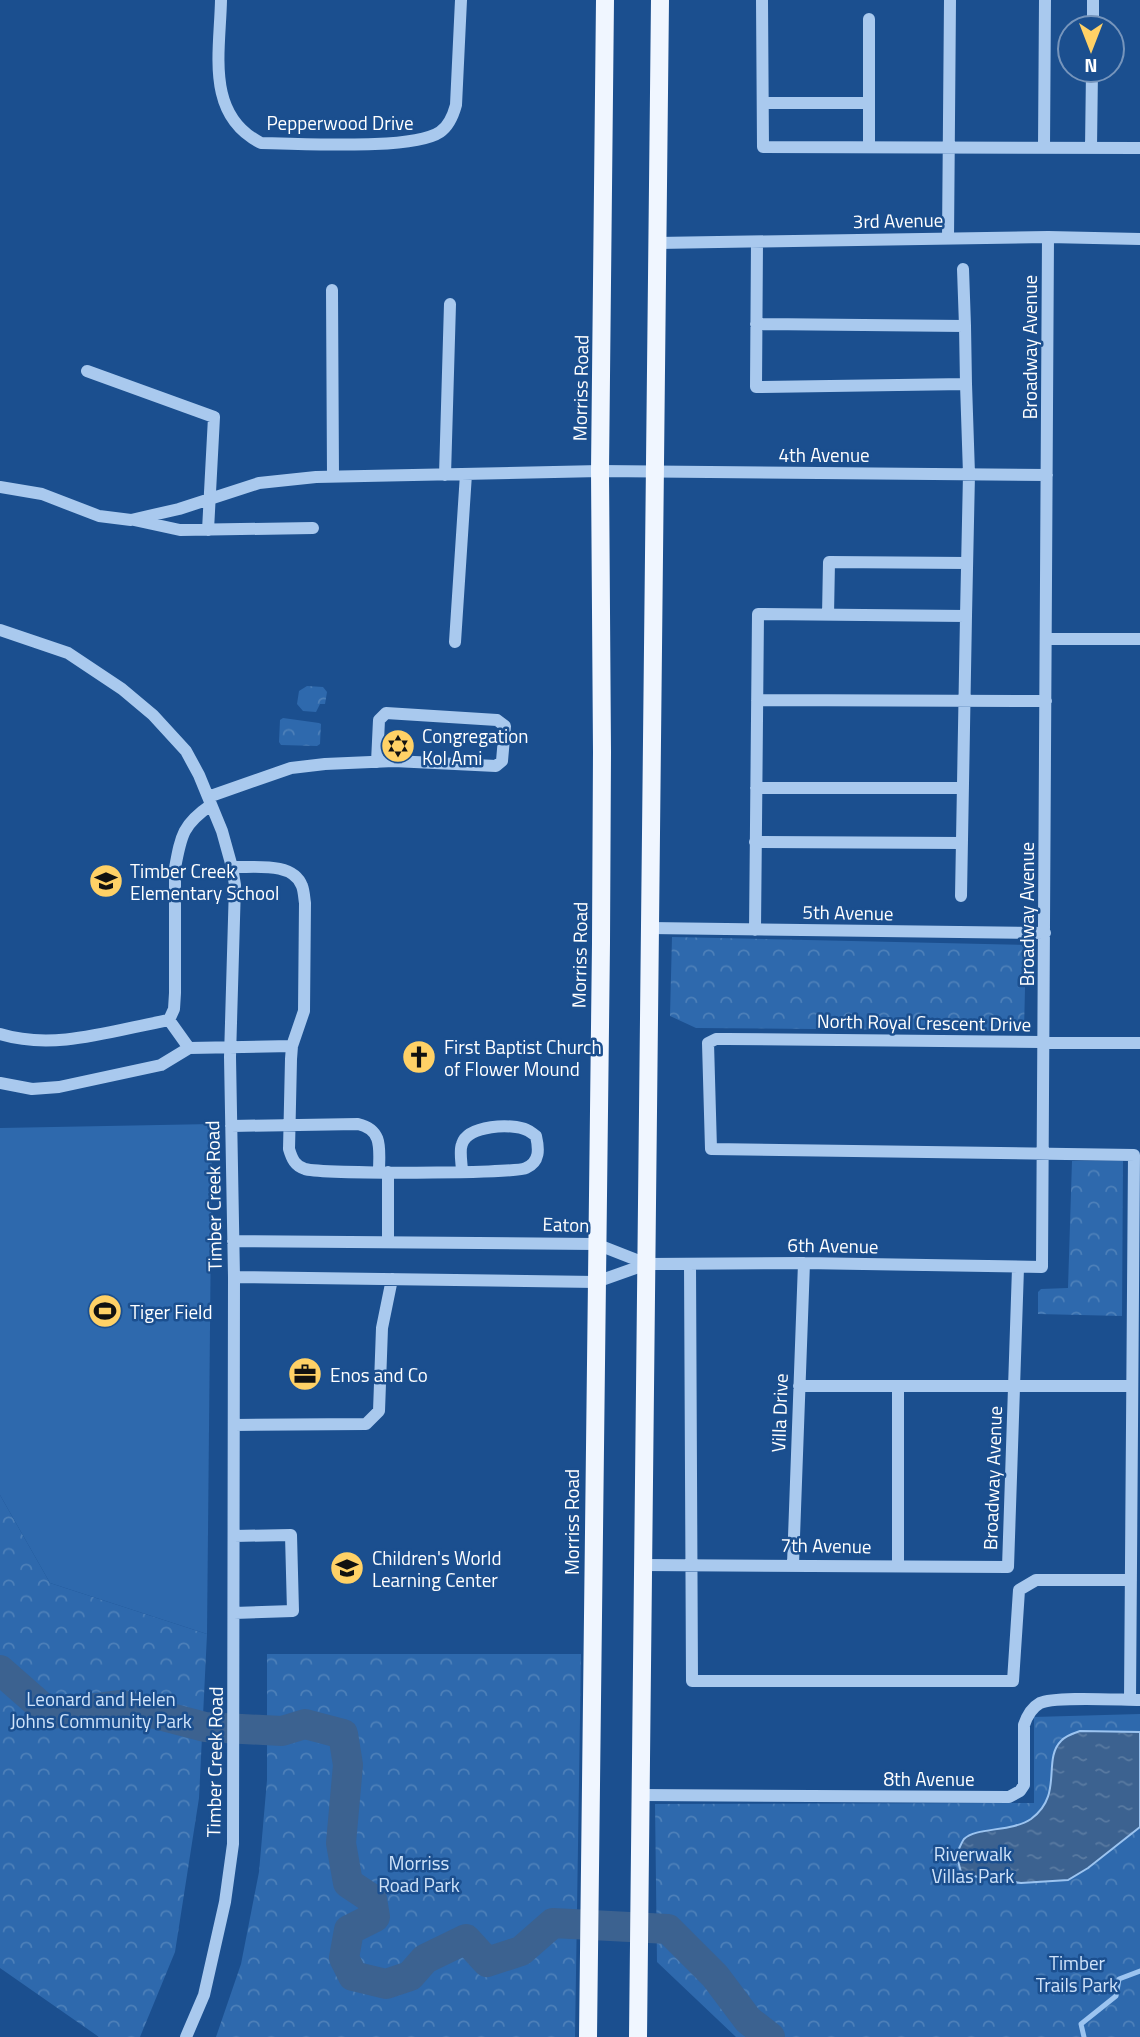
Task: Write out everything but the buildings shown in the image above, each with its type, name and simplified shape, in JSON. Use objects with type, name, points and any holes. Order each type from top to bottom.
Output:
[{"type":"main road","name":"Morriss Road","points":[[588,2037],[602,752],[600,471],[605,0]]},
{"type":"main road","points":[[638,2037],[660,0]]},
{"type":"street","name":"Pepperwood Drive","points":[[221,0],[219,79],[223,104],[245,135],[261,143],[399,143],[422,140],[441,132],[453,118],[456,105],[461,0]]},
{"type":"street","points":[[762,0],[763,147],[1140,148]]},
{"type":"street","points":[[948,239],[950,0]]},
{"type":"street","points":[[1044,147],[1045,0]]},
{"type":"street","points":[[869,19],[869,147]]},
{"type":"street","points":[[1091,148],[1092,84]]},
{"type":"street","points":[[763,103],[869,103]]},
{"type":"street","name":"3rd Avenue","points":[[657,243],[1048,237],[1140,239]]},
{"type":"street","name":"Broadway Avenue","points":[[1008,1567],[1018,1268],[1042,1267],[1048,237]]},
{"type":"street","points":[[757,242],[756,387],[966,384]]},
{"type":"street","points":[[961,897],[969,474],[963,269]]},
{"type":"street","points":[[332,290],[333,477]]},
{"type":"street","points":[[445,475],[450,304]]},
{"type":"street","points":[[756,324],[965,326]]},
{"type":"street","points":[[87,371],[214,417],[208,530]]},
{"type":"street","name":"4th Avenue","points":[[131,520],[179,509],[259,483],[316,477],[600,471],[1047,475]]},
{"type":"street","points":[[455,642],[466,474]]},
{"type":"street","points":[[0,487],[42,494],[99,516],[180,530],[313,528]]},
{"type":"street","points":[[828,615],[829,562],[967,563]]},
{"type":"street","points":[[755,930],[758,614],[966,616]]},
{"type":"street","name":"Timber Creek Road","points":[[0,630],[68,653],[129,694],[153,715],[186,751],[222,831],[232,867],[234,885],[230,1046],[234,1278],[233,1844],[225,1902],[204,1995],[186,2037]]},
{"type":"street","points":[[1046,639],[1140,639]]},
{"type":"street","points":[[757,700],[1046,701]]},
{"type":"street","points":[[169,1020],[174,1009],[175,993],[175,868],[178,848],[184,830],[210,801],[291,768],[394,761],[496,766],[502,761],[505,726],[497,720],[386,713],[379,720],[377,762]]},
{"type":"street","points":[[756,788],[963,788]]},
{"type":"street","points":[[755,842],[962,843]]},
{"type":"street","points":[[232,867],[281,869],[294,873],[302,885],[305,903],[304,1011],[292,1046],[289,1149],[293,1162],[304,1169],[318,1172],[461,1172],[515,1171],[527,1168],[537,1159],[539,1147],[536,1136],[526,1129],[513,1127],[478,1129],[469,1133],[461,1144],[461,1172]]},
{"type":"street","name":"5th Avenue","points":[[650,928],[1045,933]]},
{"type":"street","points":[[0,1034],[20,1040],[51,1041],[169,1020]]},
{"type":"street","points":[[169,1020],[189,1048]]},
{"type":"street","name":"North Royal Crescent Drive","points":[[1043,1155],[710,1149],[708,1043],[716,1039],[1140,1043]]},
{"type":"street","points":[[0,1083],[32,1088],[59,1087],[161,1065],[189,1048],[292,1046]]},
{"type":"street","points":[[231,1126],[358,1124],[369,1127],[376,1134],[384,1172],[388,1241]]},
{"type":"street","points":[[1043,1155],[1137,1155],[1131,1386],[1131,1580],[1135,1700]]},
{"type":"street","name":"Eaton","points":[[233,1241],[596,1244],[647,1264]]},
{"type":"street","name":"6th Avenue","points":[[647,1264],[804,1263],[1018,1268]]},
{"type":"street","name":"Villa Drive","points":[[793,1564],[804,1263]]},
{"type":"street","points":[[234,1278],[596,1282],[647,1264]]},
{"type":"street","points":[[690,1264],[692,1681],[1013,1681],[1019,1590],[1036,1580],[1131,1580]]},
{"type":"street","points":[[234,1425],[366,1424],[379,1411],[382,1328],[392,1279]]},
{"type":"street","points":[[799,1385],[1131,1386]]},
{"type":"street","points":[[898,1386],[898,1565]]},
{"type":"street","points":[[234,1536],[291,1535],[293,1611],[234,1613]]},
{"type":"street","name":"7th Avenue","points":[[643,1565],[1008,1567]]},
{"type":"street","name":"8th Avenue","points":[[641,1796],[1009,1797],[1020,1791],[1024,1785],[1024,1725],[1026,1717],[1035,1706],[1053,1700],[1135,1700]]},
{"type":"green space","points":[[307,686],[323,687],[327,692],[325,704],[320,704],[316,712],[303,711],[297,704],[299,691]]},
{"type":"green space","points":[[283,718],[321,724],[320,744],[281,745],[280,720]]},
{"type":"green space","points":[[672,937],[1026,945],[1024,1031],[696,1028],[670,1016]]},
{"type":"green space","name":"Tiger Field","points":[[212,1124],[207,1634],[50,1583],[0,1495],[0,1128]]},
{"type":"green space","points":[[1072,1161],[1123,1161],[1122,1316],[1038,1314],[1038,1292],[1041,1289],[1068,1288]]},
{"type":"green space","name":"Leonard and Helen Johns Community Park","points":[[0,1495],[50,1583],[207,1634],[199,1798],[175,1952],[140,2037],[99,2037],[0,1968]]},
{"type":"green space","name":"Morriss Road Park","points":[[267,1654],[581,1654],[575,2037],[216,2037],[241,1964],[259,1872],[267,1780]]},
{"type":"green space","name":"Timber Trails Park","points":[[1140,1714],[1140,2037],[736,2037],[657,1962],[655,1804],[1034,1803],[1034,1717]]},
{"type":"water","points":[[1080,1731],[1140,1732],[1140,1827],[1088,1868],[1068,1880],[1021,1883],[981,1878],[961,1872],[956,1854],[964,1839],[977,1833],[1023,1823],[1041,1810],[1050,1789],[1056,1749],[1065,1738]]},
{"type":"waterway","points":[[0,1670],[50,1714],[121,1705],[205,1727],[282,1731],[305,1724],[343,1734],[348,1765],[341,1843],[348,1883],[372,1899],[375,1917],[349,1930],[344,1958],[353,1976],[386,1984],[410,1976],[425,1959],[466,1939],[487,1962],[521,1951],[553,1923],[668,1929],[715,1976],[748,2020],[770,2037]]},
{"type":"waterway","points":[[1084,2037],[1081,2024],[1116,1996],[1119,1979],[1140,1971]]},
{"type":"place","name":"Congregation Kol Ami","points":[[398,746]]},
{"type":"place","name":"Timber Creek Elementary School","points":[[106,881]]},
{"type":"place","name":"First Baptist Church of Flower Mound","points":[[419,1057]]},
{"type":"place","name":"Tiger Field","points":[[105,1311]]},
{"type":"place","name":"Enos and Co","points":[[305,1374]]},
{"type":"place","name":"Children's World Learning Center","points":[[347,1568]]},
{"type":"park label","name":"Riverwalk Villas Park","points":[[973,1864]]}]
